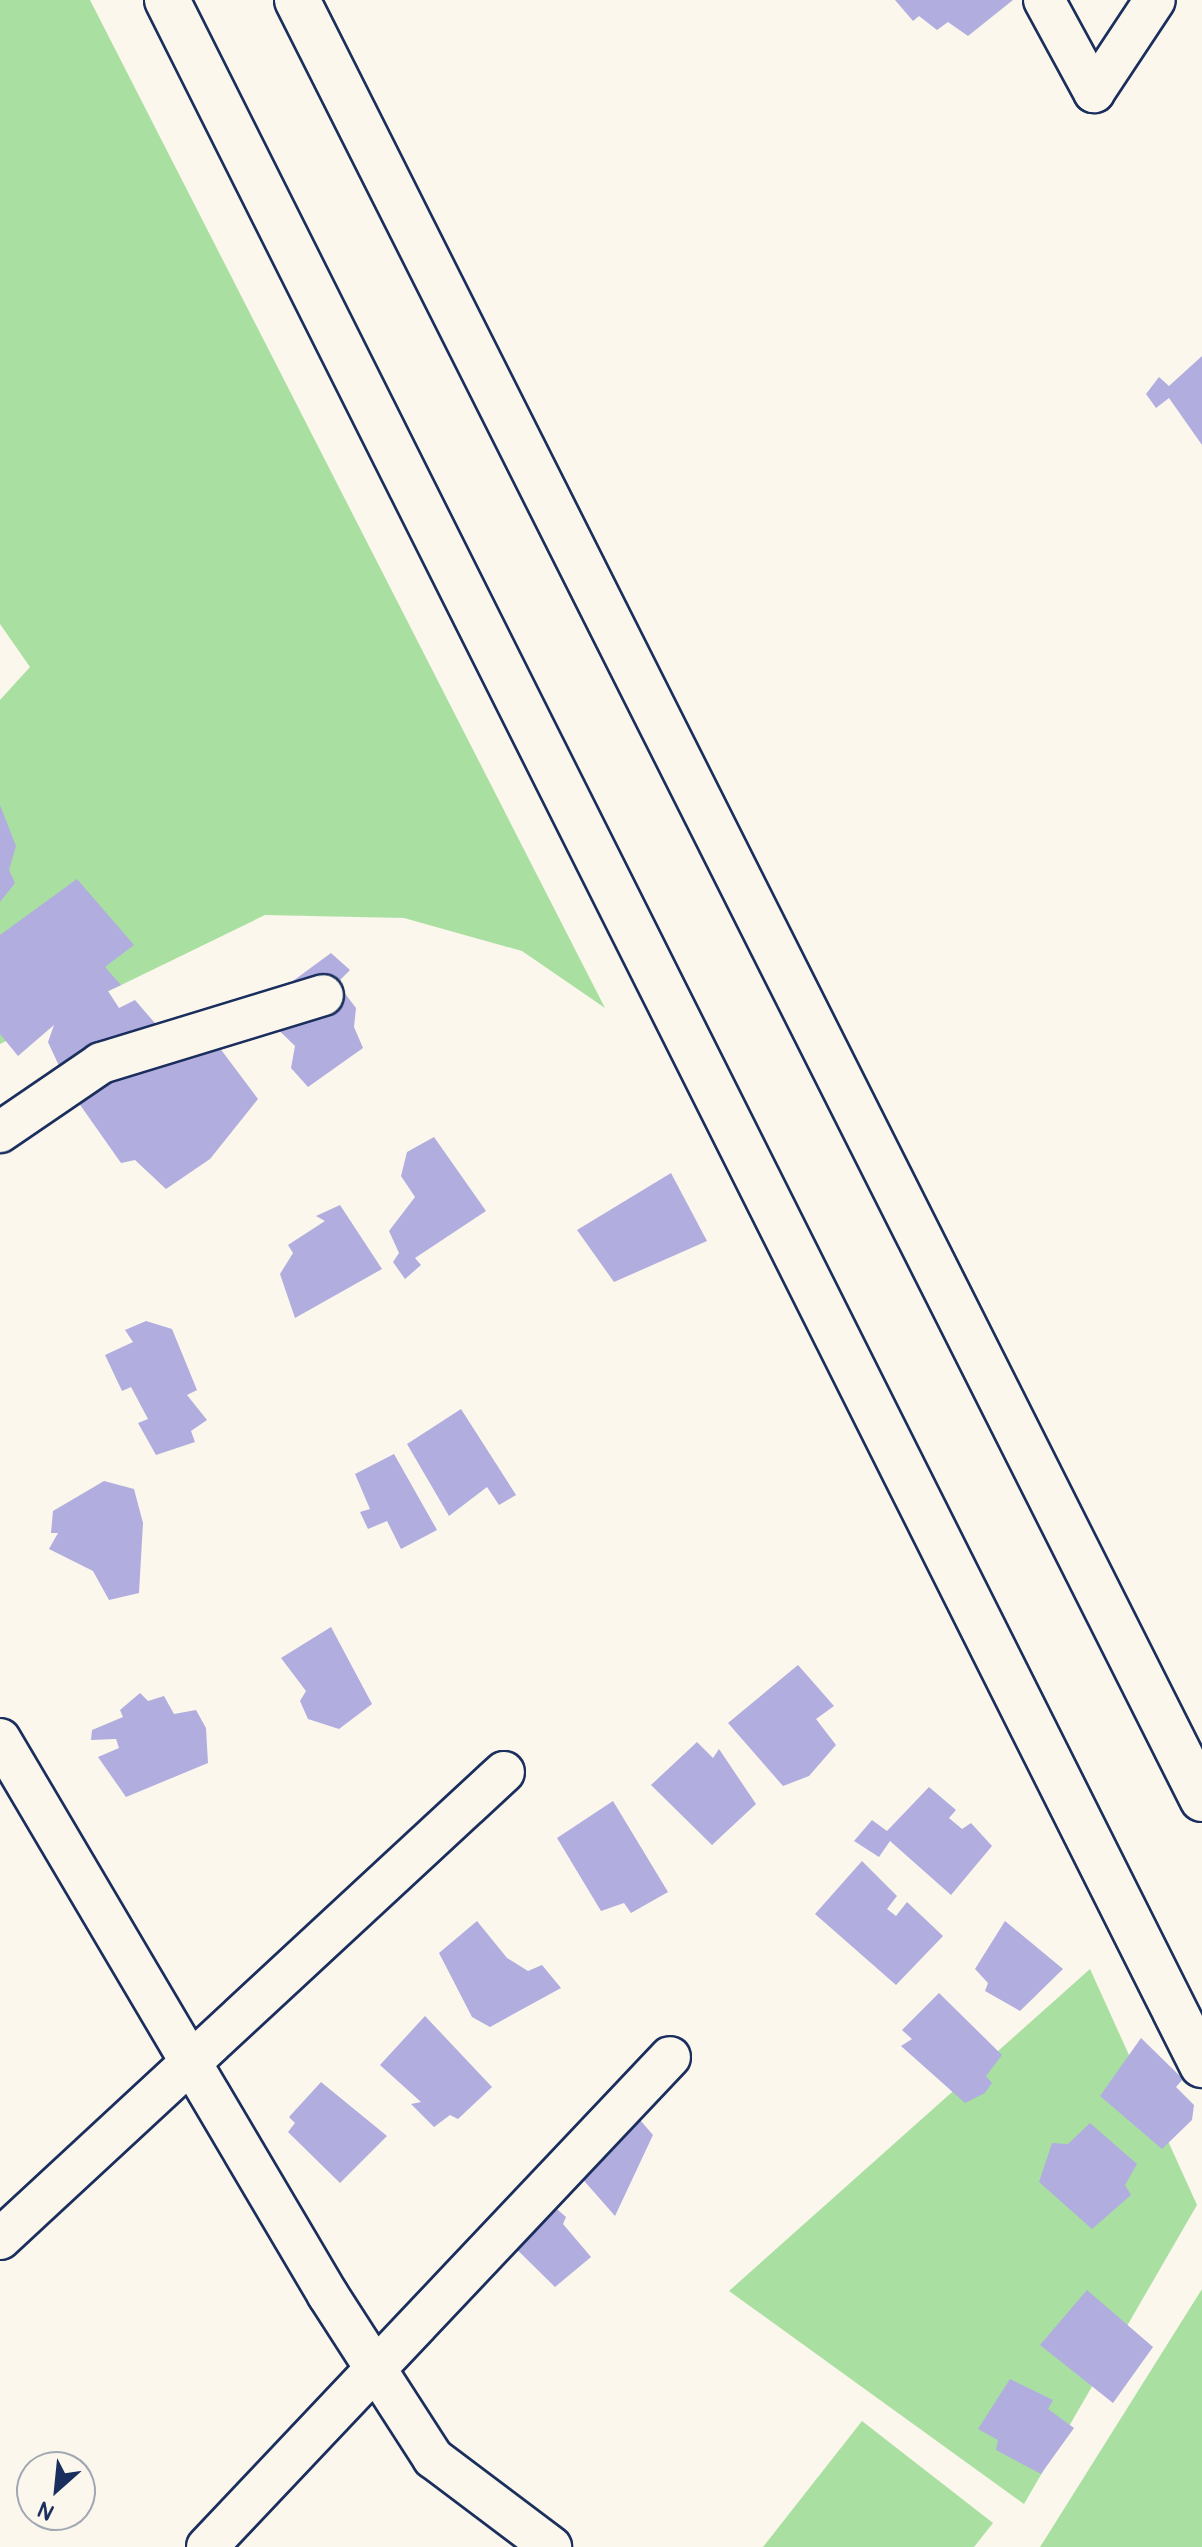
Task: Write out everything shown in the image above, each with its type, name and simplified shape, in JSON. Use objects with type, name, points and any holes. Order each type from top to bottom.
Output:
[{"type":"highway","points":[[167,0],[1202,2065]]},
{"type":"highway","points":[[297,0],[1202,1799]]},
{"type":"street","points":[[1044,0],[1094,92],[1155,0]]},
{"type":"street","points":[[0,1132],[101,1063],[323,995]]},
{"type":"street","points":[[0,1739],[188,2060],[433,2458],[551,2547]]},
{"type":"street","points":[[0,2239],[188,2060],[504,1772]]},
{"type":"street","points":[[207,2547],[374,2365],[670,2057]]},
{"type":"green space","points":[[0,0],[90,0],[605,1008],[522,951],[404,918],[265,915],[0,1044],[0,700],[30,667],[0,624]]},
{"type":"green space","points":[[1090,1969],[1197,2205],[1024,2504],[729,2291]]},
{"type":"green space","points":[[1202,2289],[1202,2547],[1040,2547],[1047,2536]]},
{"type":"green space","points":[[862,2421],[993,2523],[974,2547],[763,2547]]},
{"type":"building","points":[[895,0],[1013,0],[968,36],[948,22],[937,30],[919,16],[913,21]]},
{"type":"building","points":[[1202,356],[1202,445],[1169,398],[1156,408],[1146,394],[1159,377],[1169,386]]},
{"type":"building","points":[[0,805],[16,846],[9,870],[15,883],[0,902]]},
{"type":"building","points":[[77,879],[134,945],[105,967],[121,985],[108,991],[119,1008],[135,1000],[160,1029],[213,1039],[258,1099],[210,1159],[166,1189],[135,1160],[121,1163],[71,1092],[48,1042],[54,1025],[18,1056],[0,1034],[0,935]]},
{"type":"building","points":[[331,953],[350,970],[337,983],[356,1008],[354,1027],[363,1048],[308,1087],[291,1068],[295,1046],[256,1008]]},
{"type":"building","points":[[434,1137],[486,1211],[415,1258],[421,1265],[405,1279],[393,1262],[399,1253],[389,1231],[415,1197],[401,1176],[407,1152]]},
{"type":"building","points":[[671,1173],[707,1241],[614,1282],[577,1230]]},
{"type":"building","points":[[340,1205],[382,1269],[295,1318],[280,1274],[293,1253],[288,1245],[325,1221],[316,1216]]},
{"type":"building","points":[[146,1321],[172,1329],[197,1390],[187,1395],[207,1420],[191,1431],[195,1442],[156,1455],[138,1423],[148,1419],[131,1387],[122,1391],[105,1355],[133,1342],[125,1330]]},
{"type":"building","points":[[461,1409],[516,1495],[499,1505],[487,1487],[449,1516],[407,1444]]},
{"type":"building","points":[[394,1454],[437,1530],[401,1549],[387,1521],[368,1529],[360,1512],[370,1509],[355,1474]]},
{"type":"building","points":[[104,1481],[134,1489],[143,1523],[139,1593],[109,1600],[93,1571],[49,1549],[58,1533],[51,1533],[53,1511]]},
{"type":"building","points":[[331,1627],[372,1704],[339,1729],[308,1719],[300,1701],[306,1691],[281,1658]]},
{"type":"building","points":[[798,1665],[834,1706],[816,1719],[836,1745],[809,1776],[783,1786],[728,1723]]},
{"type":"building","points":[[140,1693],[148,1701],[164,1696],[174,1714],[196,1710],[206,1728],[208,1763],[126,1797],[98,1757],[119,1748],[116,1739],[91,1740],[92,1730],[123,1717],[120,1710]]},
{"type":"building","points":[[697,1742],[713,1758],[719,1749],[756,1804],[712,1845],[651,1785]]},
{"type":"building","points":[[929,1787],[956,1810],[949,1818],[962,1829],[971,1823],[992,1846],[951,1895],[890,1841],[879,1857],[854,1841],[872,1820],[887,1831]]},
{"type":"building","points":[[613,1801],[668,1892],[631,1913],[624,1903],[601,1911],[557,1838]]},
{"type":"building","points":[[862,1861],[897,1896],[887,1909],[896,1916],[907,1902],[943,1936],[896,1985],[815,1914]]},
{"type":"building","points":[[477,1921],[507,1958],[528,1971],[542,1965],[561,1988],[490,2027],[472,2017],[439,1953]]},
{"type":"building","points":[[1005,1921],[1063,1969],[1020,2011],[985,1991],[988,1983],[975,1969]]},
{"type":"building","points":[[939,1993],[1002,2055],[986,2076],[992,2083],[985,2093],[965,2103],[901,2046],[912,2039],[902,2030]]},
{"type":"building","points":[[425,2016],[492,2087],[458,2119],[450,2115],[434,2127],[411,2104],[421,2102],[380,2065]]},
{"type":"building","points":[[1141,2038],[1183,2079],[1176,2087],[1194,2105],[1192,2120],[1162,2149],[1100,2096]]},
{"type":"building","points":[[321,2082],[387,2136],[340,2183],[288,2132],[295,2123],[289,2117]]},
{"type":"building","points":[[621,2098],[653,2135],[615,2216],[557,2150]]},
{"type":"building","points":[[1090,2123],[1137,2164],[1125,2185],[1131,2195],[1092,2229],[1039,2182],[1052,2143],[1068,2144]]},
{"type":"building","points":[[534,2189],[566,2217],[563,2224],[591,2257],[555,2287],[491,2224]]},
{"type":"building","points":[[1087,2290],[1153,2347],[1113,2403],[1040,2345]]},
{"type":"building","points":[[1010,2379],[1053,2400],[1048,2409],[1074,2428],[1041,2474],[996,2450],[998,2440],[978,2429]]}]
